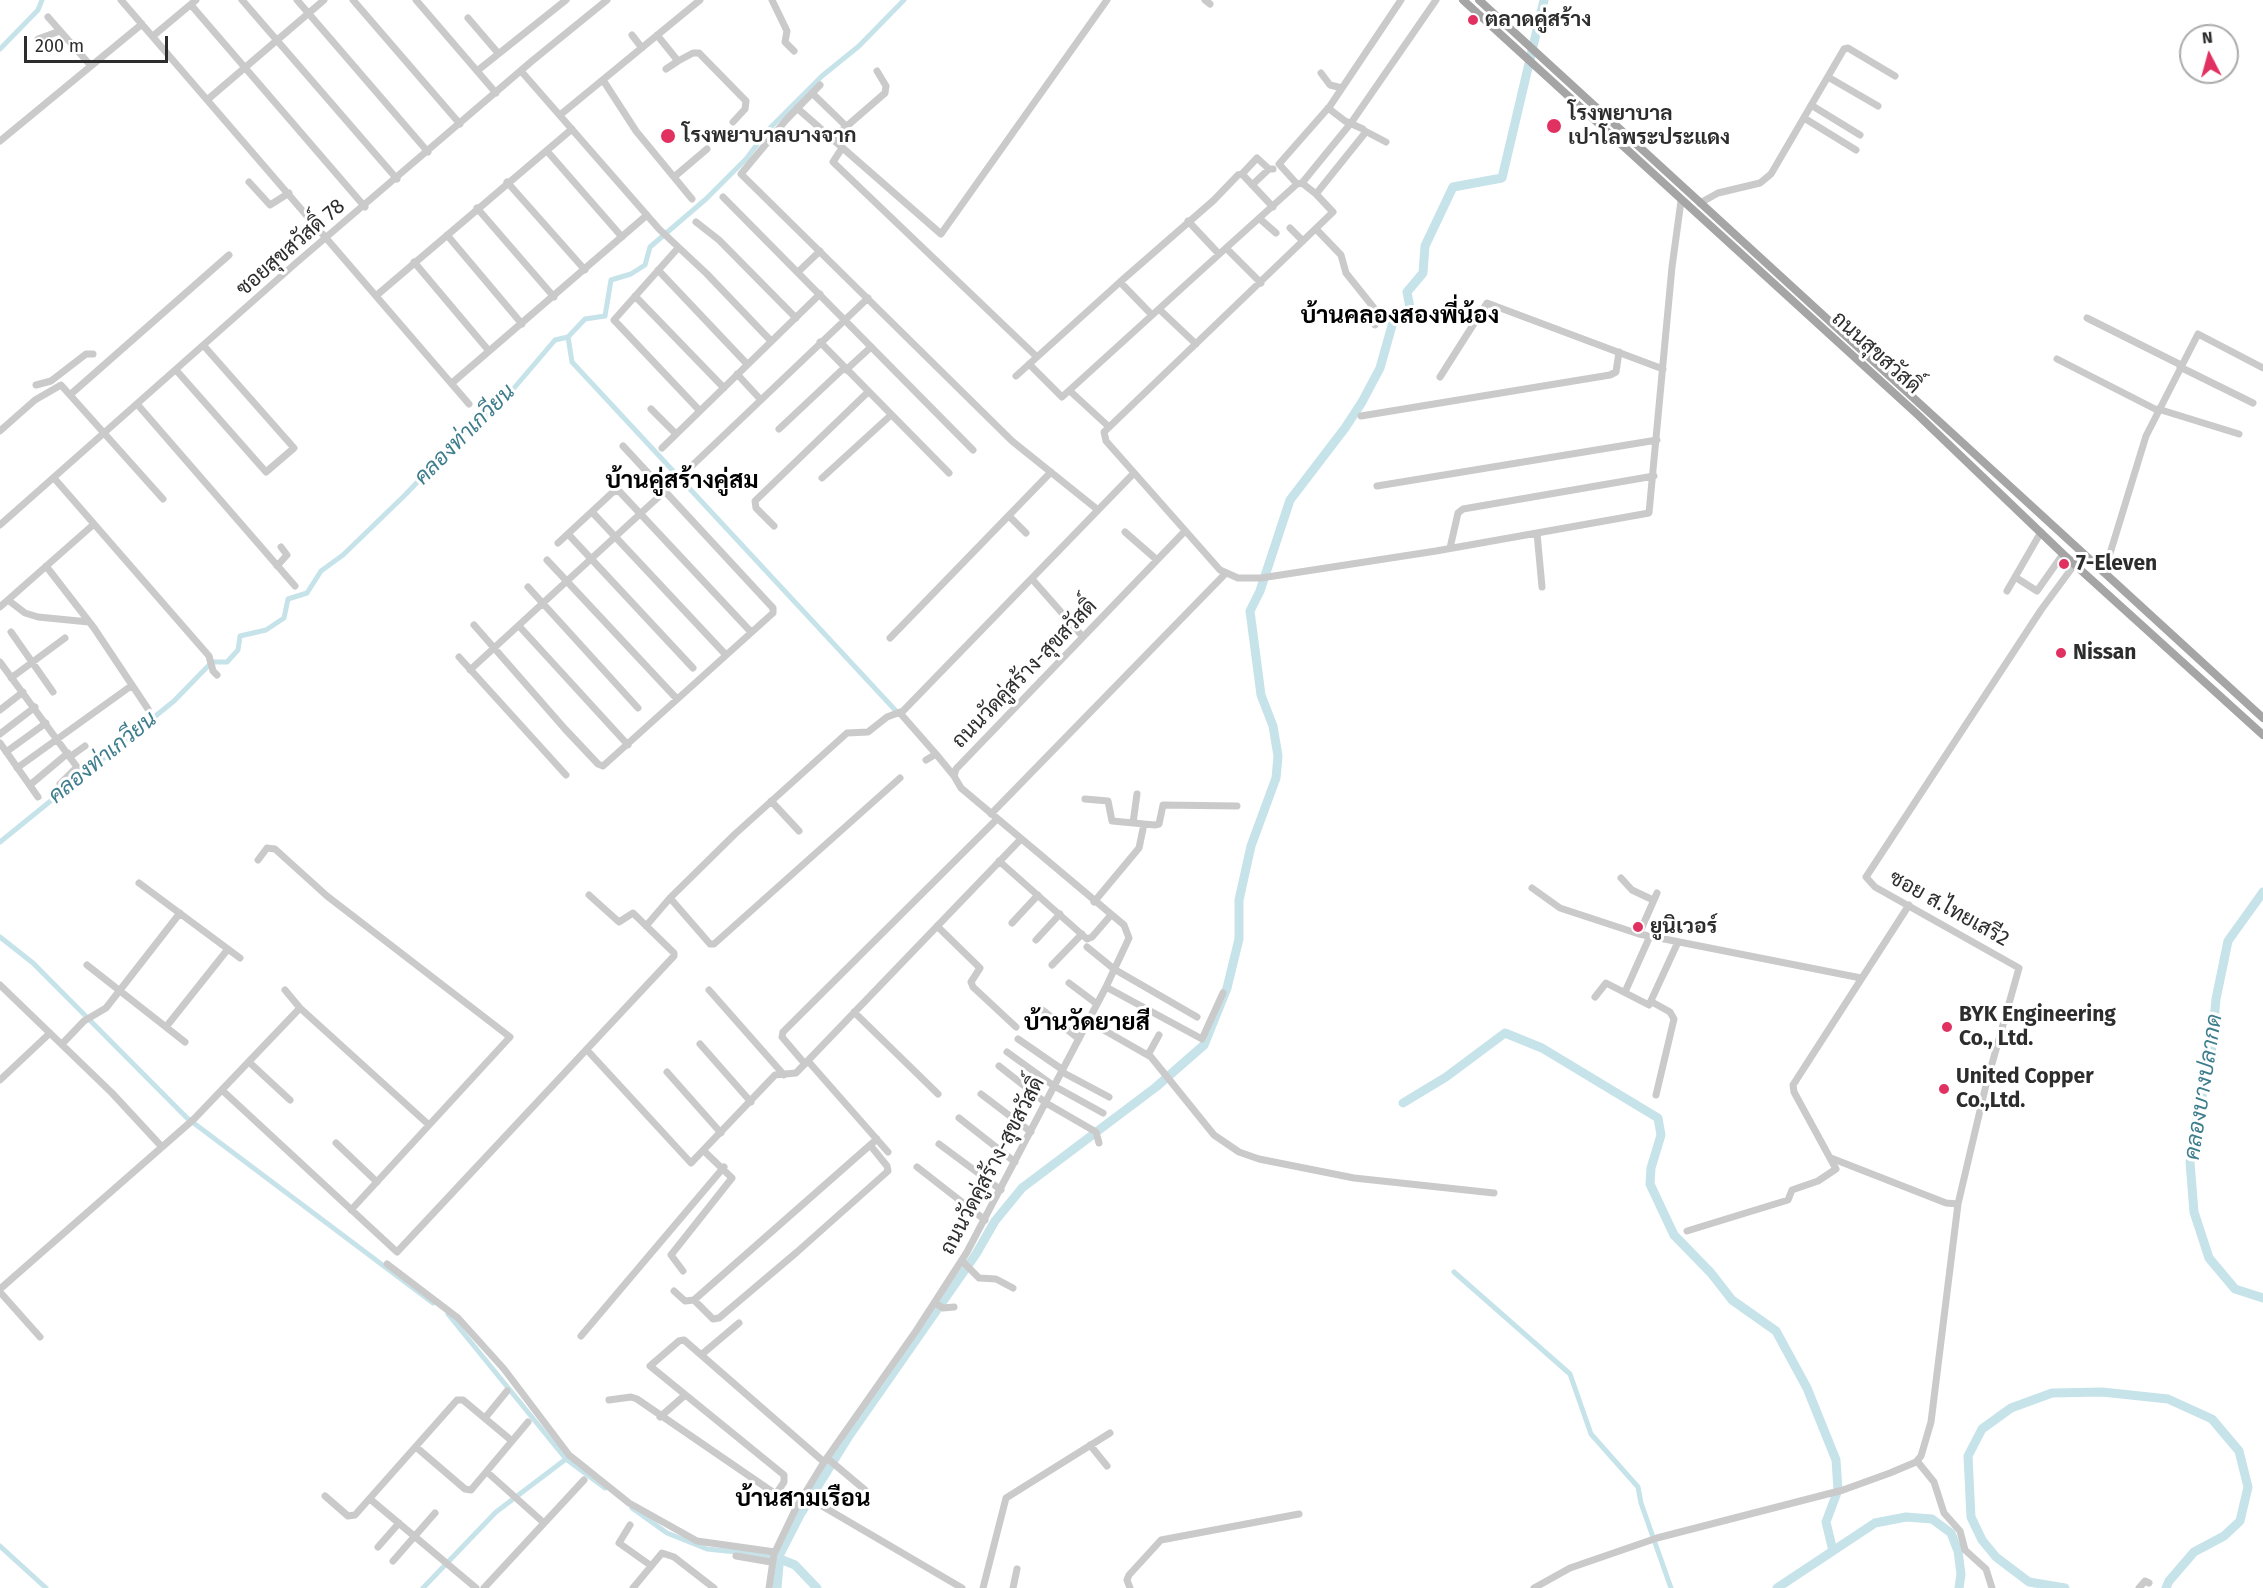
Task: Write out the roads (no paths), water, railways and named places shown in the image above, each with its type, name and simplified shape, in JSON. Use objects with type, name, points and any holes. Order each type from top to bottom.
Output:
[{"type":"main road","name":"ถนนสุขสวัสดิ์","points":[[1463,0],[1918,415],[2063,554],[2263,735]]},
{"type":"main road","name":"ถนนสุขสวัสดิ์","points":[[1479,0],[2263,718]]},
{"type":"street","points":[[120,0],[469,404]]},
{"type":"street","points":[[242,0],[396,179]]},
{"type":"street","points":[[297,0],[428,152]]},
{"type":"street","points":[[207,100],[324,0]]},
{"type":"street","points":[[353,0],[460,124]]},
{"type":"street","points":[[416,0],[496,93]]},
{"type":"street","points":[[477,71],[566,0]]},
{"type":"street","name":"ซอยสุขสวัสดิ์ 78","points":[[0,525],[327,237],[607,0]]},
{"type":"street","points":[[560,115],[700,0]]},
{"type":"street","points":[[772,0],[787,31],[784,42],[794,51]]},
{"type":"street","points":[[797,108],[940,234],[1107,0]]},
{"type":"street","points":[[1252,185],[1269,169],[1278,166],[1328,108],[1401,0]]},
{"type":"street","points":[[1055,404],[1219,254],[1300,184],[1351,123],[1436,0]]},
{"type":"street","points":[[153,36],[193,2],[245,68],[365,207]]},
{"type":"street","points":[[48,17],[90,66]]},
{"type":"street","points":[[468,18],[498,53]]},
{"type":"street","points":[[0,141],[142,24]]},
{"type":"street","points":[[38,39],[60,31]]},
{"type":"street","points":[[632,35],[642,48]]},
{"type":"street","points":[[657,35],[678,61]]},
{"type":"street","points":[[1409,38],[1417,43]]},
{"type":"street","points":[[1700,203],[1709,196],[1765,180],[1771,174],[1844,49],[1848,48],[1895,76]]},
{"type":"street","points":[[666,69],[693,52],[699,53],[746,101],[745,110],[733,122]]},
{"type":"street","points":[[832,139],[885,93],[886,86],[877,70]]},
{"type":"street","points":[[521,71],[659,229],[771,341]]},
{"type":"street","points":[[1321,74],[1330,85],[1342,88]]},
{"type":"street","points":[[1828,77],[1878,106]]},
{"type":"street","points":[[603,80],[636,131],[692,199]]},
{"type":"street","points":[[820,86],[797,108],[741,174],[868,297],[934,367],[1023,451],[1098,510]]},
{"type":"street","points":[[812,93],[846,126]]},
{"type":"street","points":[[1811,105],[1860,135]]},
{"type":"street","points":[[1328,108],[1386,142]]},
{"type":"street","points":[[1804,118],[1856,150]]},
{"type":"street","points":[[377,295],[572,129]]},
{"type":"street","points":[[1316,194],[1365,131]]},
{"type":"street","points":[[842,148],[833,162],[1037,357]]},
{"type":"street","points":[[674,177],[707,149]]},
{"type":"street","points":[[547,151],[622,237]]},
{"type":"street","points":[[1016,376],[1242,174],[1257,158],[1269,169]]},
{"type":"street","points":[[1278,166],[1316,194],[1333,212],[1104,432],[1106,441],[1185,531],[1225,574],[1238,578],[1261,578],[1649,513],[1681,201]]},
{"type":"street","points":[[1242,174],[1273,207]]},
{"type":"street","points":[[249,182],[270,205],[289,193]]},
{"type":"street","points":[[507,182],[585,270]]},
{"type":"street","points":[[723,197],[973,450]]},
{"type":"street","points":[[477,208],[554,297]]},
{"type":"street","points":[[452,383],[647,215]]},
{"type":"street","points":[[1260,219],[1276,233]]},
{"type":"street","points":[[1188,221],[1219,254]]},
{"type":"street","points":[[297,235],[314,222]]},
{"type":"street","points":[[696,222],[718,240],[796,318]]},
{"type":"street","points":[[1290,228],[1304,241]]},
{"type":"street","points":[[1316,229],[1341,255],[1346,273],[1374,308],[1378,315],[1375,325]]},
{"type":"street","points":[[447,235],[522,324]]},
{"type":"street","points":[[678,248],[615,321],[700,411]]},
{"type":"street","points":[[1226,248],[1261,283]]},
{"type":"street","points":[[798,272],[820,251]]},
{"type":"street","points":[[71,394],[229,255]]},
{"type":"street","points":[[414,262],[489,351]]},
{"type":"street","points":[[658,270],[747,364]]},
{"type":"street","points":[[1120,282],[1152,315]]},
{"type":"street","points":[[662,448],[820,294]]},
{"type":"street","points":[[635,296],[724,388]]},
{"type":"street","points":[[470,670],[679,478],[868,297]]},
{"type":"street","points":[[1440,377],[1487,303],[1663,369]]},
{"type":"street","points":[[1159,309],[1196,344]]},
{"type":"street","points":[[2086,318],[2253,403]]},
{"type":"street","points":[[2104,573],[2146,436],[2198,334],[2263,368]]},
{"type":"street","points":[[820,342],[949,473]]},
{"type":"street","points":[[176,370],[266,472],[294,448],[204,346]]},
{"type":"street","points":[[779,429],[871,347]]},
{"type":"street","points":[[1361,416],[1610,375],[1616,372],[1620,352]]},
{"type":"street","points":[[0,431],[86,354],[93,354]]},
{"type":"street","points":[[2057,359],[2158,410],[2239,434]]},
{"type":"street","points":[[1029,364],[1062,398]]},
{"type":"street","points":[[737,374],[761,400]]},
{"type":"street","points":[[58,381],[162,499]]},
{"type":"street","points":[[36,385],[58,381]]},
{"type":"street","points":[[1070,391],[1108,426]]},
{"type":"street","points":[[774,526],[756,508],[755,501],[868,392]]},
{"type":"street","points":[[137,404],[295,586]]},
{"type":"street","points":[[651,409],[676,434]]},
{"type":"street","points":[[822,478],[891,415]]},
{"type":"street","points":[[1377,486],[1657,440]]},
{"type":"street","points":[[474,625],[597,764],[606,765],[773,613],[773,609],[623,446]]},
{"type":"street","points":[[890,638],[1052,472]]},
{"type":"street","points":[[646,926],[669,898],[847,733],[868,732],[887,717],[900,713],[1134,473]]},
{"type":"street","points":[[1450,548],[1458,513],[1463,509],[1654,476]]},
{"type":"street","points":[[54,478],[211,660],[215,673]]},
{"type":"street","points":[[558,543],[617,491],[751,632]]},
{"type":"street","points":[[592,512],[726,655]]},
{"type":"street","points":[[1010,517],[1026,533]]},
{"type":"street","points":[[0,607],[94,524]]},
{"type":"street","name":"ถนนวัดคู่สร้าง-สุขสวัสดิ์","points":[[769,1588],[773,1557],[796,1508],[809,1499],[830,1462],[966,1264],[985,1220],[1106,987],[1129,934],[1127,928],[961,788],[954,776],[956,769],[1185,531]]},
{"type":"street","points":[[1125,532],[1157,560]]},
{"type":"street","points":[[2007,591],[2040,532]]},
{"type":"street","points":[[1538,533],[1542,587]]},
{"type":"street","points":[[568,534],[693,668]]},
{"type":"street","points":[[277,566],[287,555],[281,547]]},
{"type":"street","name":"ซอย ส.ไทยเสรี2","points":[[1958,1204],[1986,1085],[2019,968],[1875,886],[1867,879],[1867,874],[2041,610],[2083,553]]},
{"type":"street","points":[[2015,577],[2035,594],[2063,554]]},
{"type":"street","points":[[547,560],[677,699]]},
{"type":"street","points":[[46,566],[89,622],[148,710]]},
{"type":"street","points":[[888,1152],[782,1034],[1225,574]]},
{"type":"street","points":[[1032,579],[1083,637]]},
{"type":"street","points":[[528,587],[638,708]]},
{"type":"street","points":[[8,600],[25,613],[38,617],[89,622]]},
{"type":"street","points":[[519,626],[628,745]]},
{"type":"street","points":[[11,632],[53,692]]},
{"type":"street","points":[[11,678],[65,638]]},
{"type":"street","points":[[459,657],[566,776]]},
{"type":"street","points":[[0,662],[78,768],[60,784]]},
{"type":"street","points":[[17,768],[131,686]]},
{"type":"street","points":[[0,710],[23,692]]},
{"type":"street","points":[[0,734],[34,707]]},
{"type":"street","points":[[900,713],[954,776]]},
{"type":"street","points":[[6,752],[46,723]]},
{"type":"street","points":[[0,743],[38,797]]},
{"type":"street","points":[[30,785],[69,755],[85,746]]},
{"type":"street","points":[[926,760],[936,754]]},
{"type":"street","points":[[669,898],[710,944],[714,944],[900,778]]},
{"type":"street","points":[[1133,823],[1137,794]]},
{"type":"street","points":[[1084,799],[1108,801],[1110,820],[1144,824],[1159,824],[1163,805],[1237,806]]},
{"type":"street","points":[[771,801],[799,831]]},
{"type":"street","points":[[1094,902],[1139,848],[1144,824]]},
{"type":"street","points":[[587,1050],[691,1163],[775,1075],[796,1073],[1021,839]]},
{"type":"street","points":[[258,860],[267,848],[275,849],[327,896],[509,1035],[509,1040],[351,1210]]},
{"type":"street","points":[[999,861],[1082,934],[1091,939],[1111,915]]},
{"type":"street","points":[[1621,878],[1632,890],[1653,900]]},
{"type":"street","points":[[139,883],[240,958]]},
{"type":"street","points":[[1532,888],[1560,908],[1639,934],[1861,978]]},
{"type":"street","points":[[1639,934],[1657,892]]},
{"type":"street","points":[[223,1090],[397,1252],[674,956],[674,952],[632,913],[617,921],[589,895]]},
{"type":"street","points":[[1012,923],[1038,895]]},
{"type":"street","points":[[1687,1231],[1788,1200],[1792,1190],[1818,1181],[1836,1169],[1794,1092],[1793,1085],[1909,905]]},
{"type":"street","points":[[62,1044],[84,1021],[106,1008],[180,913]]},
{"type":"street","points":[[1036,940],[1060,914]]},
{"type":"street","points":[[937,926],[980,968],[971,982],[974,987],[1016,1027]]},
{"type":"street","points":[[1052,965],[1082,934]]},
{"type":"street","points":[[1625,992],[1650,936]]},
{"type":"street","points":[[1652,1002],[1678,942]]},
{"type":"street","points":[[1087,947],[1114,969],[1197,1017]]},
{"type":"street","points":[[166,1027],[228,949]]},
{"type":"street","points":[[87,965],[185,1042]]},
{"type":"street","points":[[1069,983],[1097,1004]]},
{"type":"street","points":[[1595,997],[1603,983],[1647,1004],[1652,1002],[1670,1012],[1674,1019],[1656,1095]]},
{"type":"street","points":[[0,985],[62,1044],[162,1148]]},
{"type":"street","points":[[1106,987],[1202,1039],[1223,993]]},
{"type":"street","points":[[285,990],[300,1008],[429,1125]]},
{"type":"street","points":[[709,990],[784,1075]]},
{"type":"street","points":[[40,1337],[0,1291],[191,1122],[300,1008]]},
{"type":"street","points":[[1040,1008],[1079,1039]]},
{"type":"street","points":[[855,1012],[938,1094]]},
{"type":"street","points":[[1088,1021],[1148,1054],[1166,1072],[1214,1135],[1246,1155],[1354,1178],[1494,1194]]},
{"type":"street","points":[[0,1080],[50,1032]]},
{"type":"street","points":[[1148,1054],[1159,1035]]},
{"type":"street","points":[[1018,1039],[1062,1071],[1109,1097]]},
{"type":"street","points":[[700,1044],[751,1102]]},
{"type":"street","points":[[1006,1052],[1054,1086],[1103,1113]]},
{"type":"street","points":[[249,1062],[290,1100]]},
{"type":"street","points":[[999,1066],[1046,1103],[1095,1131],[1099,1143]]},
{"type":"street","points":[[667,1072],[722,1133]]},
{"type":"street","points":[[981,1094],[1031,1132]]},
{"type":"street","points":[[959,1118],[1015,1162]]},
{"type":"street","points":[[674,1290],[685,1301],[694,1300],[877,1139]]},
{"type":"street","points":[[336,1143],[377,1182]]},
{"type":"street","points":[[939,1144],[1001,1190]]},
{"type":"street","points":[[694,1300],[713,1319],[719,1318],[797,1252],[888,1171],[887,1166],[870,1145]]},
{"type":"street","points":[[683,1270],[671,1255],[732,1178],[724,1167],[704,1151]]},
{"type":"street","points":[[1534,1588],[1570,1568],[1657,1538],[1844,1490],[1917,1461],[1931,1422],[1958,1204],[1946,1203],[1830,1158]]},
{"type":"street","points":[[581,1336],[724,1167]]},
{"type":"street","points":[[917,1167],[985,1220]]},
{"type":"street","points":[[387,1264],[458,1318],[504,1370],[571,1456],[629,1503],[686,1538],[773,1557]]},
{"type":"street","points":[[966,1264],[979,1278],[996,1279],[1013,1288]]},
{"type":"street","points":[[939,1306],[954,1307]]},
{"type":"street","points":[[701,1355],[739,1323]]},
{"type":"street","points":[[776,1494],[784,1482],[784,1475],[684,1396],[650,1366],[682,1340],[865,1490]]},
{"type":"street","points":[[485,1418],[507,1391]]},
{"type":"street","points":[[660,1417],[684,1396]]},
{"type":"street","points":[[609,1400],[634,1397],[660,1417],[796,1508]]},
{"type":"street","points":[[326,1496],[350,1517],[370,1499],[457,1400],[463,1400],[512,1441]]},
{"type":"street","points":[[416,1447],[468,1491],[474,1488],[528,1422]]},
{"type":"street","points":[[983,1588],[1006,1498],[1110,1433]]},
{"type":"street","points":[[1090,1445],[1107,1466]]},
{"type":"street","points":[[1917,1461],[1934,1482],[1944,1514],[1960,1531],[1965,1550],[1986,1569],[1992,1588]]},
{"type":"street","points":[[487,1472],[544,1523]]},
{"type":"street","points":[[484,1588],[584,1480]]},
{"type":"street","points":[[370,1499],[476,1588]]},
{"type":"street","points":[[809,1499],[949,1584],[963,1588]]},
{"type":"street","points":[[393,1561],[435,1513]]},
{"type":"street","points":[[1130,1588],[1126,1580],[1129,1575],[1161,1540],[1299,1514]]},
{"type":"street","points":[[378,1547],[399,1523]]},
{"type":"street","points":[[630,1525],[619,1543],[650,1565]]},
{"type":"street","points":[[633,1588],[659,1554],[666,1553],[714,1588]]},
{"type":"street","points":[[736,1556],[773,1557]]},
{"type":"street","points":[[1013,1588],[1017,1569]]},
{"type":"street","points":[[2139,1588],[2145,1581],[2149,1583]]},
{"type":"waterway","points":[[0,49],[38,10],[42,0]]},
{"type":"waterway","name":"คลองท่าเกวียน","points":[[0,842],[174,701],[212,662],[227,662],[238,650],[240,636],[266,630],[284,618],[288,599],[307,593],[321,571],[343,555],[469,428],[503,401],[555,340],[568,337],[585,319],[605,316],[611,280],[631,274],[645,265],[650,247],[706,199],[746,159],[768,130],[822,76],[859,46],[904,0]]},
{"type":"waterway","points":[[777,1588],[780,1554],[800,1515],[849,1436],[976,1254],[995,1221],[1022,1188],[1156,1087],[1204,1045],[1227,988],[1239,939],[1239,900],[1251,846],[1276,778],[1278,756],[1273,726],[1261,695],[1250,611],[1260,591],[1290,500],[1362,402],[1380,368],[1393,322],[1411,313],[1407,292],[1423,273],[1425,246],[1453,187],[1502,178],[1544,0]]},
{"type":"waterway","points":[[568,337],[572,362],[897,712]]},
{"type":"waterway","name":"คลองบางปลากด","points":[[2263,892],[2228,941],[2216,999],[2210,1066],[2198,1111],[2190,1162],[2194,1212],[2209,1258],[2235,1289],[2263,1298]]},
{"type":"waterway","points":[[0,937],[33,963],[187,1118],[433,1303]]},
{"type":"waterway","points":[[1403,1103],[1446,1077],[1505,1033],[1542,1048],[1658,1118],[1661,1135],[1651,1168],[1650,1184],[1674,1235],[1711,1273],[1732,1300],[1776,1331],[1807,1388],[1836,1460],[1838,1490],[1826,1522],[1833,1551]]},
{"type":"waterway","points":[[1454,1272],[1570,1374],[1591,1434],[1638,1487],[1641,1503],[1671,1588]]},
{"type":"waterway","points":[[448,1314],[566,1459],[605,1488]]},
{"type":"waterway","name":"คลองบางปลากด","points":[[2065,1588],[2029,1582],[1996,1557],[1982,1540],[1971,1517],[1968,1456],[1982,1429],[2011,1408],[2052,1393],[2102,1392],[2168,1399],[2212,1419],[2239,1451],[2248,1487],[2240,1521],[2224,1536],[2194,1552],[2169,1581],[2166,1588]]},
{"type":"waterway","points":[[423,1588],[496,1512],[566,1459]]},
{"type":"waterway","points":[[632,1508],[667,1533],[707,1549],[780,1559]]},
{"type":"waterway","name":"คลองบางปลากด","points":[[1777,1588],[1875,1523],[1906,1517],[1932,1519],[1951,1533],[1958,1551],[1961,1574],[1959,1588]]},
{"type":"waterway","points":[[0,1546],[46,1588]]},
{"type":"waterway","points":[[780,1559],[795,1565],[817,1588]]},
{"type":"place","name":"ตลาดคู่สร้าง","points":[[1473,20]]},
{"type":"place","name":"โรงพยาบาล เปาโลพระประแดง","points":[[1554,126]]},
{"type":"place","name":"โรงพยาบาลบางจาก","points":[[668,136]]},
{"type":"place","name":"7-Eleven","points":[[2064,564]]},
{"type":"place","name":"Nissan","points":[[2061,653]]},
{"type":"place","name":"ยูนิเวอร์","points":[[1638,927]]},
{"type":"place","name":"BYK Engineering Co., Ltd.","points":[[1947,1027]]},
{"type":"place","name":"United Copper Co.,Ltd.","points":[[1944,1089]]},
{"type":"district","name":"บ้านคลองสองพี่น้อง","points":[[1400,316]]},
{"type":"district","name":"บ้านคู่สร้างคู่สม","points":[[682,481]]},
{"type":"district","name":"บ้านวัดยายสี","points":[[1087,1023]]},
{"type":"district","name":"บ้านสามเรือน","points":[[803,1499]]}]
